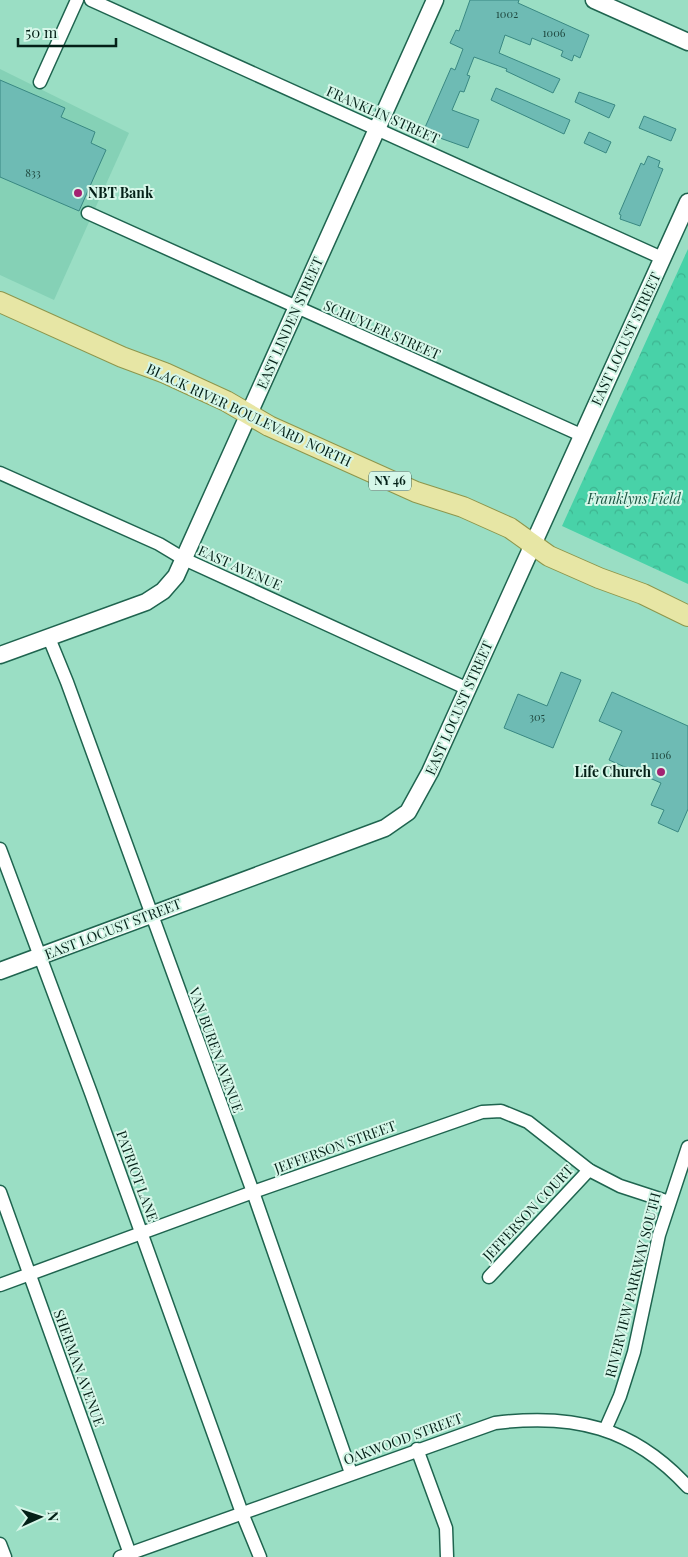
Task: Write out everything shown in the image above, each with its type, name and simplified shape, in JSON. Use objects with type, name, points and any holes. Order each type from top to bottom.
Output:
[{"type":"main road","name":"BLACK RIVER BOULEVARD NORTH","points":[[0,302],[122,357],[174,377],[226,401],[248,416],[416,492],[463,508],[510,528],[549,556],[599,578],[643,594],[688,616]]},
{"type":"street","points":[[40,82],[77,0]]},
{"type":"street","name":"FRANKLIN STREET","points":[[91,0],[378,128],[662,258]]},
{"type":"street","name":"EAST LINDEN STREET","points":[[0,655],[146,602],[163,591],[176,576],[435,0]]},
{"type":"street","points":[[594,0],[688,42]]},
{"type":"street","name":"EAST LOCUST STREET","points":[[0,971],[362,837],[385,828],[408,812],[418,795],[468,689],[581,435],[688,202]]},
{"type":"street","name":"SCHUYLER STREET","points":[[88,213],[581,435]]},
{"type":"street","name":"EAST AVENUE","points":[[0,474],[159,544],[184,560],[468,689]]},
{"type":"street","name":"VAN BUREN AVENUE","points":[[49,638],[68,682],[252,1192],[351,1474]]},
{"type":"street","name":"PATRIOT LANE","points":[[0,849],[142,1234],[242,1513],[260,1557]]},
{"type":"street","name":"JEFFERSON STREET","points":[[0,1285],[252,1192],[482,1112],[501,1111],[528,1122],[589,1170],[620,1186],[669,1202]]},
{"type":"street","name":"RIVERVIEW PARKWAY SOUTH","points":[[605,1430],[620,1396],[634,1352],[659,1235],[688,1147]]},
{"type":"street","name":"JEFFERSON COURT","points":[[489,1277],[589,1170]]},
{"type":"street","name":"SHERMAN AVENUE","points":[[0,1192],[125,1555]]},
{"type":"street","name":"OAKWOOD STREET","points":[[125,1555],[495,1423],[527,1419],[564,1420],[598,1426],[647,1452],[673,1470],[688,1487]]},
{"type":"street","points":[[417,1450],[446,1528],[447,1557]]},
{"type":"street","points":[[0,1544],[4,1557]]},
{"type":"shaded area","points":[[0,69],[129,133],[54,300],[0,275]]},
{"type":"green space","name":"Franklyns Field","points":[[688,249],[688,584],[562,526]]},
{"type":"building","points":[[470,0],[519,0],[518,3],[589,35],[580,58],[574,55],[572,61],[561,56],[563,51],[532,38],[530,45],[505,35],[499,53],[560,79],[553,93],[506,71],[507,69],[474,57],[467,75],[470,76],[464,92],[460,91],[452,110],[479,120],[468,148],[423,132],[451,68],[455,70],[463,49],[450,43],[456,30],[459,31]]},
{"type":"building","points":[[0,80],[65,108],[61,117],[95,132],[91,143],[106,150],[79,211],[0,177]]},
{"type":"building","points":[[496,88],[570,120],[564,134],[491,100]]},
{"type":"building","points":[[579,92],[615,105],[609,118],[575,102]]},
{"type":"building","points":[[644,116],[676,129],[671,141],[639,128]]},
{"type":"building","points":[[589,132],[611,142],[606,153],[584,143]]},
{"type":"building","points":[[648,156],[660,161],[658,167],[663,169],[640,226],[620,219],[621,215],[619,214],[641,163],[644,165]]},
{"type":"building","points":[[561,672],[581,680],[553,748],[504,728],[518,694],[547,706]]},
{"type":"building","name":"Life Church","points":[[612,692],[688,726],[688,809],[678,832],[658,823],[664,810],[651,805],[661,783],[609,760],[622,731],[599,721]]},
{"type":"place","name":"NBT Bank","points":[[78,193]]},
{"type":"place","name":"Life Church","points":[[661,772]]}]
